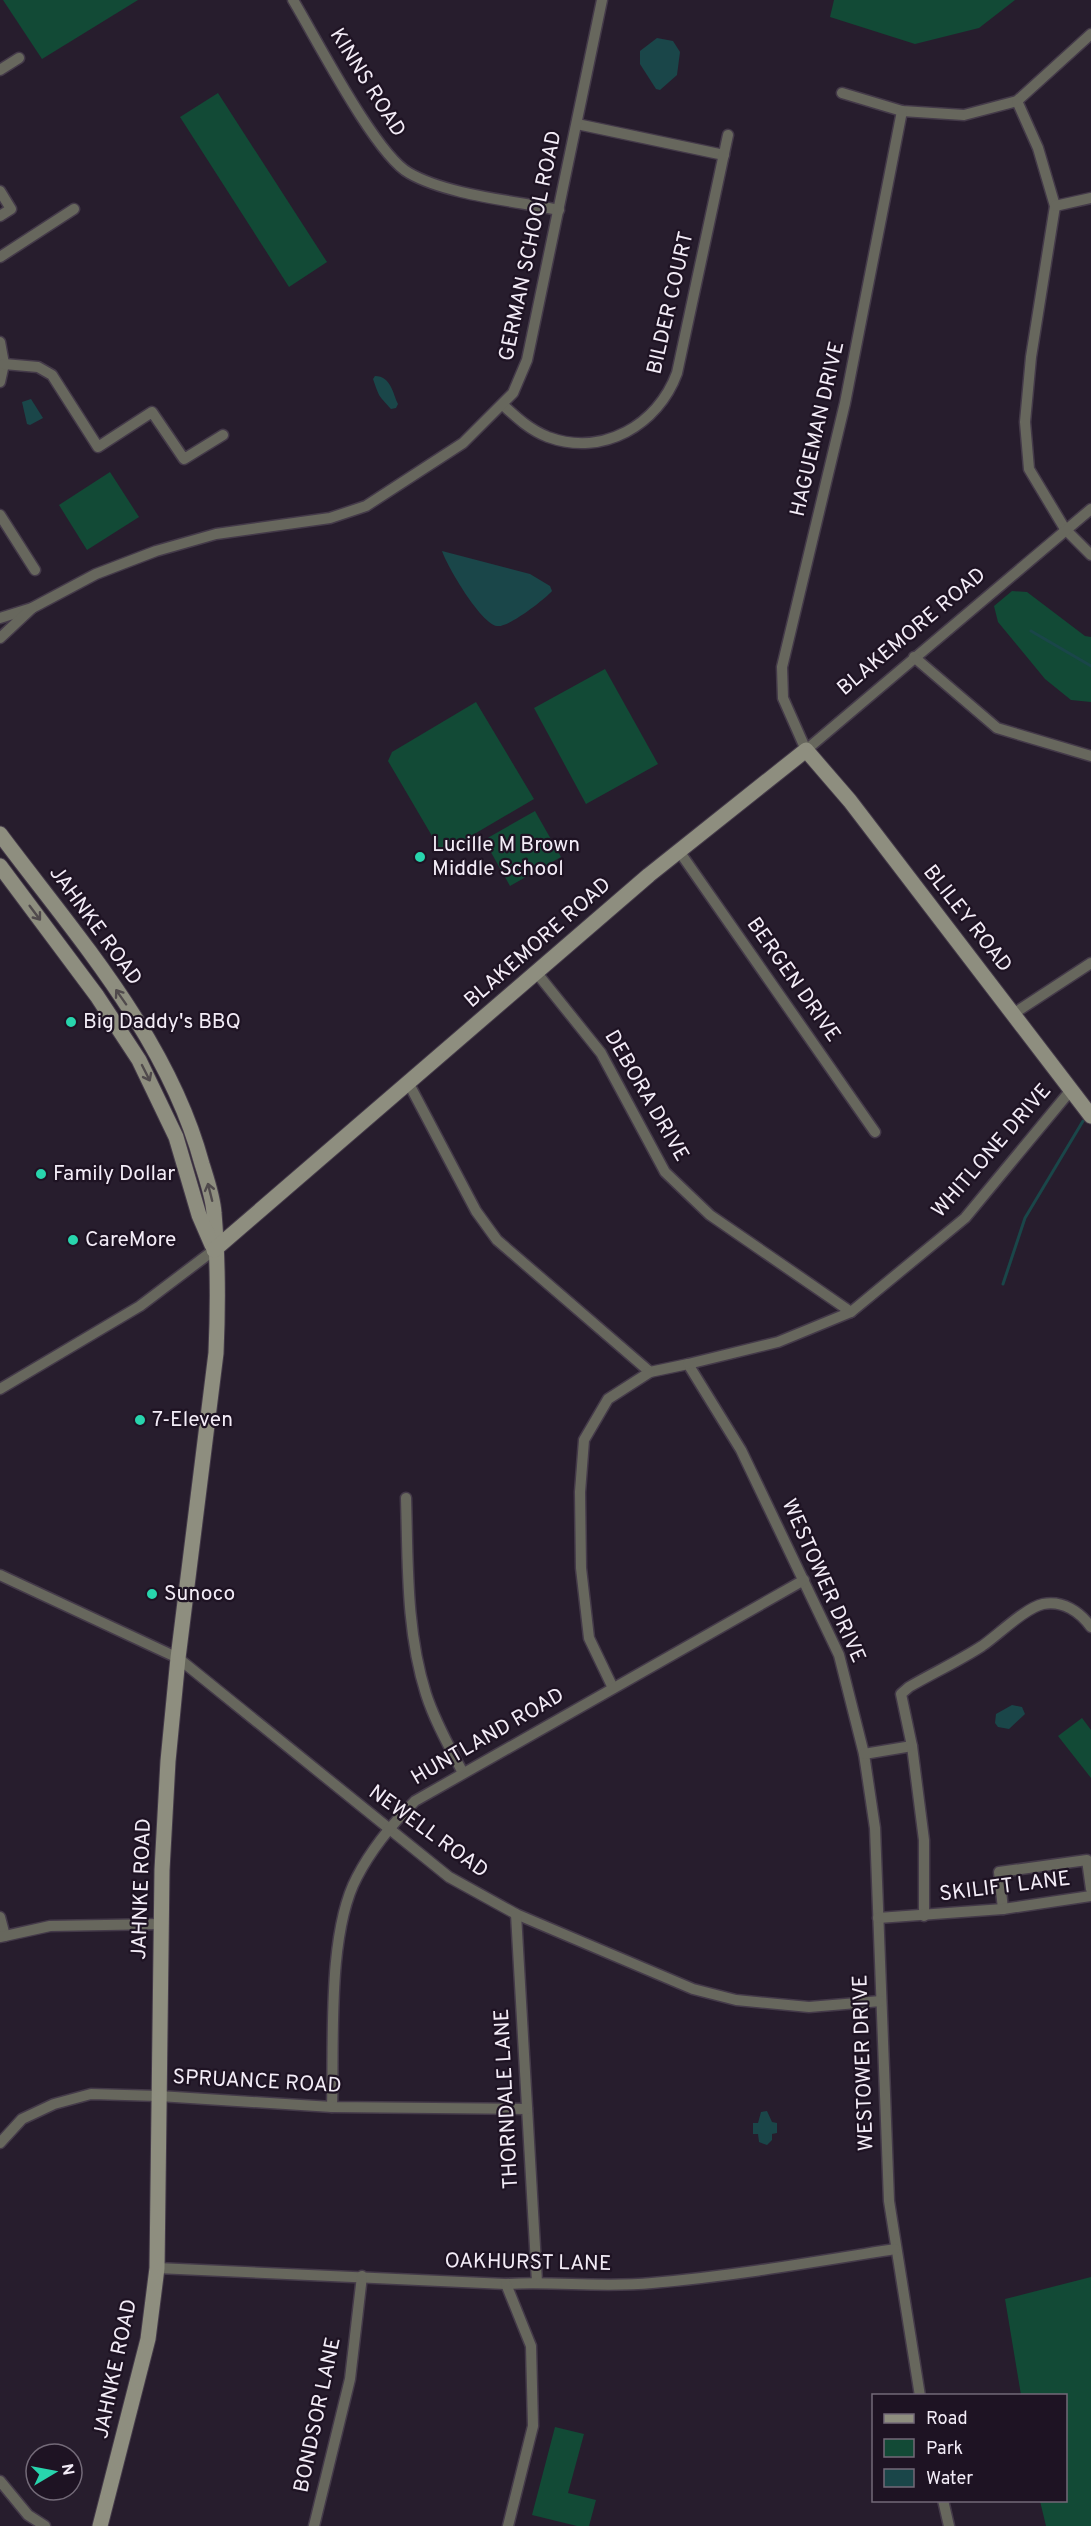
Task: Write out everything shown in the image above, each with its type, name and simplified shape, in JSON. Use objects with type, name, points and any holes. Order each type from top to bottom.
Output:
[{"type":"main road","name":"BLAKEMORE ROAD","points":[[214,1250],[679,851],[806,750]]},
{"type":"main road","name":"BLILEY ROAD","points":[[806,750],[850,801],[1091,1116]]},
{"type":"main road","name":"JAHNKE ROAD","points":[[0,834],[110,982],[162,1064],[187,1118],[200,1155],[214,1212],[218,1304],[216,1353],[177,1658],[168,1761],[161,1924],[157,2268],[148,2339],[100,2526]]},
{"type":"main road","name":"JAHNKE ROAD","points":[[0,866],[110,1013],[139,1060],[176,1137],[199,1215],[214,1250]]},
{"type":"street","name":"KINNS ROAD","points":[[293,0],[378,141],[407,172],[445,187],[559,210]]},
{"type":"street","name":"GERMAN SCHOOL ROAD","points":[[0,618],[32,608],[96,574],[156,550],[216,534],[318,521],[353,512],[380,499],[450,453],[503,405],[519,382],[527,360],[602,0]]},
{"type":"street","points":[[842,93],[902,111],[964,115],[1017,101],[1091,34]]},
{"type":"street","points":[[0,70],[19,58]]},
{"type":"street","points":[[1017,101],[1038,148],[1055,206],[1031,357],[1025,422],[1029,469],[1065,529],[1091,555]]},
{"type":"street","name":"HAGUEMAN DRIVE","points":[[806,750],[783,698],[782,667],[845,403],[902,111]]},
{"type":"street","points":[[577,124],[724,155]]},
{"type":"street","name":"BILDER COURT","points":[[503,405],[537,432],[576,443],[620,436],[646,420],[658,408],[668,395],[677,372],[728,135]]},
{"type":"street","points":[[0,191],[11,209],[0,216]]},
{"type":"street","points":[[1055,206],[1091,198]]},
{"type":"street","points":[[0,257],[74,209]]},
{"type":"street","points":[[0,342],[4,364],[0,382]]},
{"type":"street","points":[[4,364],[33,366],[47,370],[98,447],[152,412],[184,459],[223,435]]},
{"type":"street","name":"BLAKEMORE ROAD","points":[[806,750],[1091,509]]},
{"type":"street","points":[[0,515],[35,570]]},
{"type":"street","name":"GERMAN SCHOOL ROAD","points":[[0,638],[32,608]]},
{"type":"street","points":[[914,657],[997,728],[1091,756]]},
{"type":"street","name":"BERGEN DRIVE","points":[[679,851],[875,1132]]},
{"type":"street","points":[[1013,1014],[1091,963]]},
{"type":"street","name":"DEBORA DRIVE","points":[[536,972],[601,1053],[665,1172],[710,1215],[851,1312]]},
{"type":"street","points":[[408,1082],[486,1227],[507,1251],[650,1372]]},
{"type":"street","name":"WHITLONE DRIVE","points":[[688,1364],[778,1342],[851,1312],[965,1218],[1071,1090]]},
{"type":"street","name":"BLAKEMORE ROAD","points":[[0,1389],[140,1306],[214,1250]]},
{"type":"street","points":[[613,1688],[589,1638],[581,1568],[580,1492],[584,1440],[608,1399],[650,1372],[688,1364]]},
{"type":"street","name":"WESTOWER DRIVE","points":[[688,1364],[741,1450],[839,1655],[864,1754],[875,1828],[889,2201],[920,2394]]},
{"type":"street","points":[[405,1498],[410,1610],[416,1655],[426,1695],[463,1773]]},
{"type":"street","name":"NEWELL ROAD","points":[[0,1575],[177,1658],[387,1830],[449,1877],[516,1914],[693,1989],[716,1995],[809,2007],[881,2001]]},
{"type":"street","name":"HUNTLAND ROAD","points":[[332,2107],[338,1932],[356,1878],[387,1830],[415,1801],[804,1580]]},
{"type":"street","points":[[924,1916],[924,1840],[912,1746],[901,1694],[909,1687],[980,1647],[1033,1608],[1043,1604],[1056,1604],[1076,1611],[1091,1627]]},
{"type":"street","points":[[864,1754],[912,1746]]},
{"type":"street","points":[[1003,1909],[999,1872],[1087,1860],[1091,1889]]},
{"type":"street","name":"SKILIFT LANE","points":[[878,1918],[1003,1909],[1091,1896]]},
{"type":"street","name":"THORNDALE LANE","points":[[516,1914],[537,2282]]},
{"type":"street","points":[[0,1917],[3,1936],[50,1926],[161,1924]]},
{"type":"street","name":"SPRUANCE ROAD","points":[[0,2143],[22,2119],[54,2104],[91,2094],[332,2107],[527,2109]]},
{"type":"street","name":"OAKHURST LANE","points":[[157,2268],[506,2284],[652,2283],[753,2272],[895,2249]]},
{"type":"street","name":"BONDSOR LANE","points":[[314,2526],[350,2379],[362,2276]]},
{"type":"street","points":[[506,2284],[531,2346],[533,2426],[508,2526]]},
{"type":"street","points":[[0,2481],[28,2516],[45,2526]]},
{"type":"street","points":[[944,2502],[950,2526]]},
{"type":"green space","points":[[3,0],[138,0],[42,59]]},
{"type":"green space","points":[[834,0],[1015,0],[979,28],[915,44],[830,17]]},
{"type":"green space","points":[[218,93],[327,262],[289,287],[180,117]]},
{"type":"green space","points":[[110,472],[139,517],[87,550],[59,505]]},
{"type":"green space","points":[[1012,591],[1027,592],[1085,636],[1091,637],[1091,702],[1071,700],[1045,679],[998,622],[994,606]]},
{"type":"green space","points":[[605,669],[658,764],[586,804],[534,708]]},
{"type":"green space","points":[[476,702],[534,799],[442,853],[388,761],[392,752]]},
{"type":"green space","points":[[535,811],[561,857],[510,886],[484,840]]},
{"type":"green space","points":[[1082,1718],[1091,1730],[1091,1778],[1058,1736]]},
{"type":"green space","points":[[1091,2277],[1091,2526],[1046,2526],[1040,2502],[1067,2502],[1067,2394],[1021,2394],[1005,2299]]},
{"type":"green space","points":[[555,2427],[584,2434],[568,2493],[596,2500],[589,2526],[577,2526],[532,2515]]},
{"type":"water","points":[[657,38],[673,41],[680,52],[677,75],[660,90],[656,89],[640,64],[640,51]]},
{"type":"water","points":[[375,376],[388,382],[398,404],[396,408],[391,409],[380,396],[373,379]]},
{"type":"water","points":[[31,399],[43,418],[30,425],[27,424],[22,402]]},
{"type":"water","points":[[442,551],[530,574],[550,586],[552,591],[517,618],[497,626],[482,616],[457,581]]},
{"type":"water","points":[[1012,1705],[1022,1707],[1025,1714],[1009,1729],[998,1727],[995,1723],[996,1714]]},
{"type":"water","points":[[767,2111],[772,2122],[777,2123],[777,2133],[772,2134],[772,2140],[767,2145],[759,2142],[758,2134],[753,2134],[753,2123],[758,2123],[761,2112]]},
{"type":"waterway","points":[[1031,631],[1091,666]]},
{"type":"waterway","points":[[1003,1284],[1025,1218],[1083,1121]]},
{"type":"place","name":"Lucille M Brown Middle School","points":[[420,857]]},
{"type":"place","name":"Big Daddy's BBQ","points":[[71,1022]]},
{"type":"place","name":"Family Dollar","points":[[41,1174]]},
{"type":"place","name":"CareMore","points":[[73,1240]]},
{"type":"place","name":"7-Eleven","points":[[140,1420]]},
{"type":"place","name":"Sunoco","points":[[152,1594]]}]
